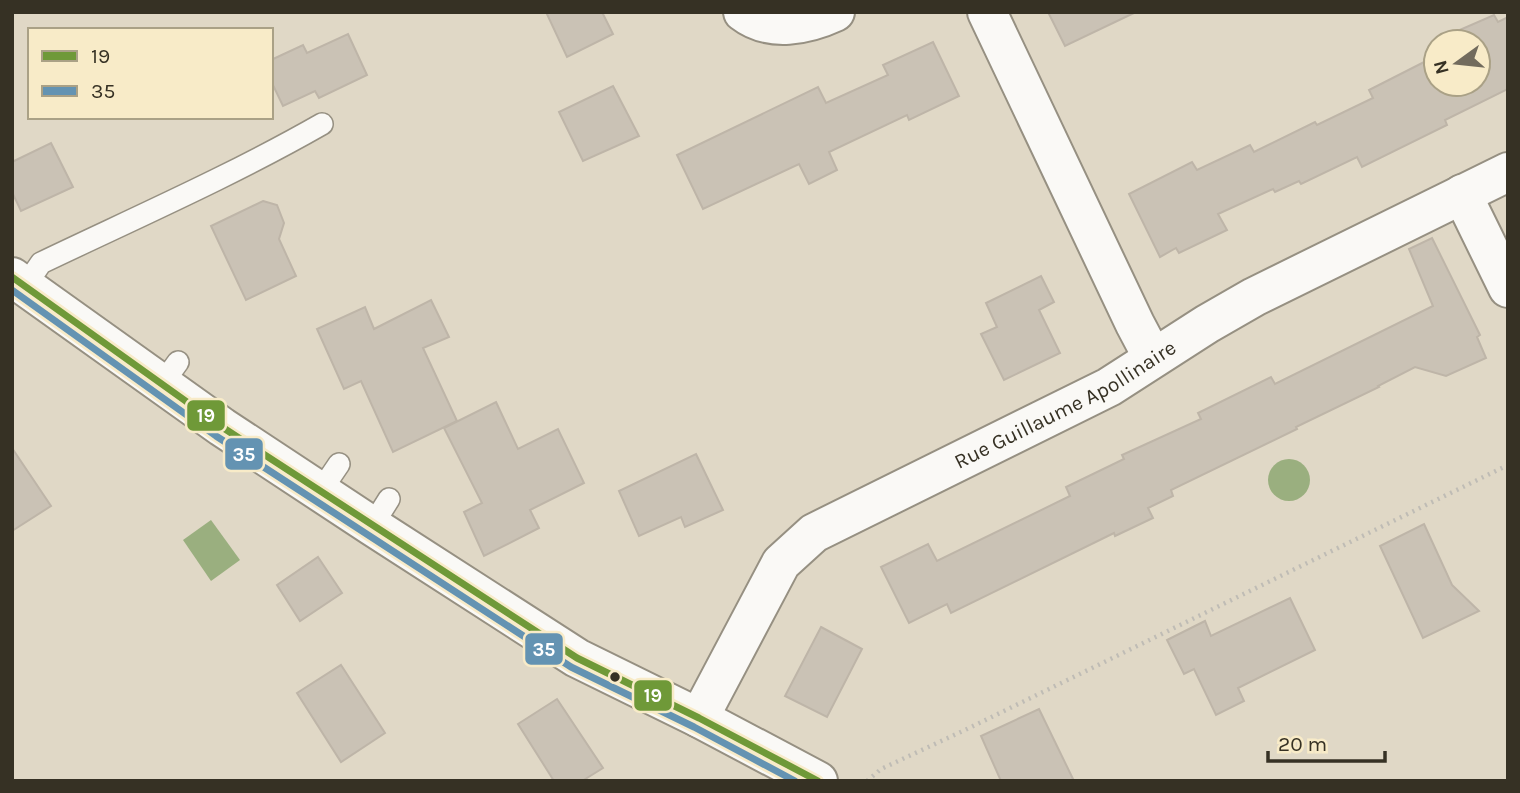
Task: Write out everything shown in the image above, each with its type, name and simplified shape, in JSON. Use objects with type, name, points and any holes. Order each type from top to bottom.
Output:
[{"type":"street","points":[[743,12],[769,23],[816,27]]},
{"type":"street","points":[[987,12],[1153,358]]},
{"type":"street","name":"Rue Guillaume Apollinaire","points":[[699,718],[781,563],[814,533],[1020,418],[1109,387],[1254,297],[1508,172]]},
{"type":"street","points":[[1462,194],[1508,288]]},
{"type":"street","points":[[19,282],[170,373],[222,427],[329,478],[380,512],[577,658],[818,781]]},
{"type":"lane","points":[[19,282],[41,263],[270,154],[322,124]]},
{"type":"path","points":[[867,781],[881,769],[1508,465]]},
{"type":"shaded area","points":[[1289,459],[1304,465],[1310,480],[1304,495],[1289,501],[1274,495],[1268,480],[1274,465]]},
{"type":"shaded area","points":[[211,520],[240,560],[211,581],[183,540]]},
{"type":"building","points":[[546,12],[602,12],[613,34],[567,57]]},
{"type":"building","points":[[1048,12],[1136,12],[1065,46]]},
{"type":"building","points":[[1494,15],[1498,22],[1508,17],[1508,89],[1492,97],[1492,28],[1464,28]]},
{"type":"building","points":[[348,34],[367,75],[319,98],[315,91],[283,106],[273,85],[273,59],[303,45],[307,53]]},
{"type":"building","points":[[933,42],[959,96],[909,120],[907,115],[829,152],[837,170],[809,184],[799,164],[703,209],[677,155],[818,87],[826,103],[888,75],[883,65]]},
{"type":"building","points":[[1422,63],[1422,98],[1490,98],[1445,120],[1447,125],[1362,167],[1357,157],[1301,184],[1299,181],[1275,192],[1273,189],[1218,214],[1227,230],[1179,253],[1176,248],[1160,257],[1129,194],[1192,162],[1197,170],[1250,145],[1254,152],[1315,122],[1317,125],[1373,98],[1369,90]]},
{"type":"building","points":[[613,86],[639,136],[583,161],[559,112]]},
{"type":"building","points":[[51,143],[73,187],[21,211],[12,192],[12,162]]},
{"type":"building","points":[[263,201],[277,205],[284,223],[279,239],[296,276],[246,300],[211,226]]},
{"type":"building","points":[[1432,238],[1480,335],[1477,337],[1486,358],[1446,376],[1415,367],[1296,427],[1297,429],[1171,490],[1173,496],[1148,508],[1153,518],[1115,536],[1114,533],[951,613],[947,604],[909,623],[881,567],[928,544],[937,561],[1070,496],[1066,487],[1124,459],[1122,455],[1201,419],[1198,413],[1271,377],[1275,384],[1433,306],[1409,249]]},
{"type":"building","points":[[1041,276],[1054,302],[1039,310],[1060,353],[1004,380],[981,334],[997,327],[986,303]]},
{"type":"building","points":[[431,300],[449,337],[423,348],[457,421],[393,452],[361,381],[344,389],[317,329],[365,307],[374,329]]},
{"type":"building","points":[[496,402],[518,449],[558,429],[584,483],[530,510],[539,528],[484,556],[464,512],[482,503],[444,428]]},
{"type":"building","points":[[12,448],[51,506],[12,531]]},
{"type":"building","points":[[696,454],[723,510],[685,527],[681,517],[639,536],[619,491]]},
{"type":"building","points":[[1424,524],[1452,585],[1479,611],[1423,638],[1380,546]]},
{"type":"building","points":[[318,557],[342,593],[300,621],[277,585]]},
{"type":"building","points":[[1290,598],[1315,650],[1238,688],[1244,701],[1216,715],[1194,669],[1184,674],[1167,640],[1205,621],[1211,636]]},
{"type":"building","points":[[821,627],[862,649],[827,717],[785,696]]},
{"type":"building","points":[[341,665],[385,733],[341,762],[297,693]]},
{"type":"building","points":[[557,699],[603,768],[582,781],[554,781],[518,724]]},
{"type":"building","points":[[1039,709],[1074,781],[1001,781],[981,736]]},
{"type":"transit line","name":"19","points":[[12,277],[222,427],[577,658],[818,781]]},
{"type":"transit line","name":"35","points":[[12,290],[216,436],[571,667],[694,727],[795,781]]}]
